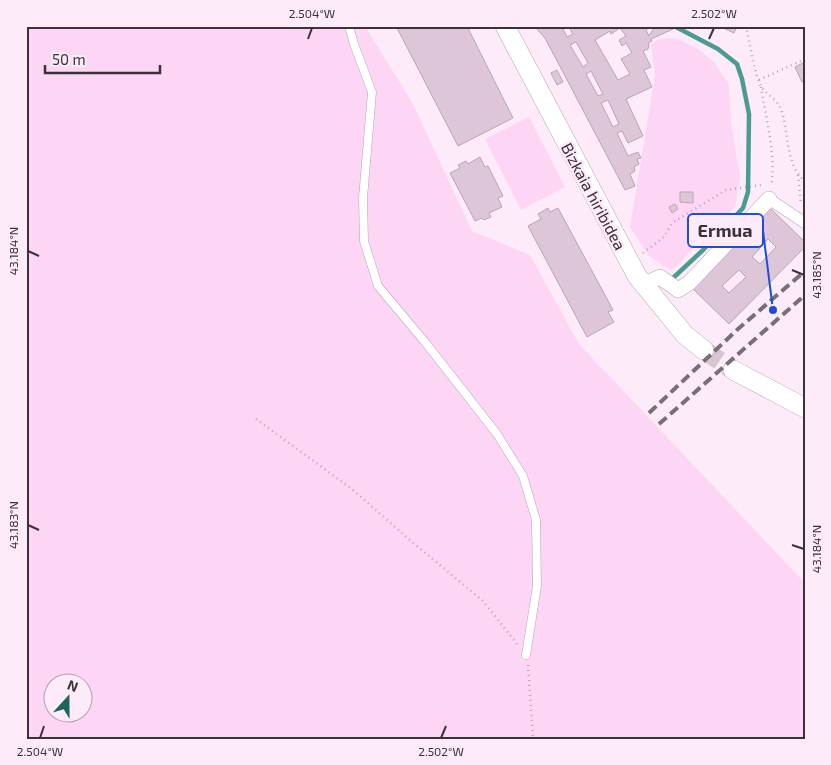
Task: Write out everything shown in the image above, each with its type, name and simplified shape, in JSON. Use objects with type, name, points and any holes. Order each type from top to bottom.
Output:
[{"type":"street","name":"Bizkaia hiribidea","points":[[505,26],[630,263],[644,286],[685,335],[704,350]]},
{"type":"street","points":[[644,286],[660,277],[678,290],[689,283],[769,199],[803,222]]},
{"type":"street","points":[[733,370],[805,408]]},
{"type":"lane","points":[[349,26],[372,92],[363,198],[364,241],[378,286],[425,342],[497,434],[523,476],[536,520],[537,586],[526,655]]},
{"type":"path","points":[[746,26],[761,86],[769,138],[773,178],[769,199]]},
{"type":"path","points":[[759,80],[805,59]]},
{"type":"path","points":[[761,86],[781,108],[789,149],[798,175],[803,222]]},
{"type":"path","points":[[798,175],[805,181]]},
{"type":"path","points":[[630,263],[664,237],[672,223],[726,190],[758,185]]},
{"type":"path","points":[[256,419],[352,489],[410,541],[483,601],[526,655],[533,739]]},
{"type":"shaded area","points":[[26,26],[365,26],[413,104],[472,231],[530,255],[579,344],[805,583],[805,739],[26,739]]},
{"type":"shaded area","points":[[668,38],[678,39],[698,49],[714,62],[729,85],[731,123],[740,177],[735,207],[671,271],[648,255],[630,227],[655,75],[651,44]]},
{"type":"shaded area","points":[[529,117],[565,187],[521,210],[485,139]]},
{"type":"building","points":[[396,26],[467,26],[513,118],[458,146]]},
{"type":"building","points":[[534,26],[652,26],[646,30],[649,36],[655,26],[666,26],[673,29],[651,39],[652,41],[648,43],[648,49],[643,51],[651,67],[644,70],[652,87],[626,99],[643,136],[628,143],[622,131],[617,133],[628,156],[638,152],[641,158],[637,159],[639,164],[634,167],[635,171],[630,174],[635,186],[625,190],[545,38]],"holes":[[[569,27],[573,34],[567,37],[563,29]],[[620,28],[626,36],[619,40],[622,46],[626,43],[632,53],[621,59],[630,74],[618,80],[595,40],[610,31],[611,34]],[[576,42],[588,63],[583,67],[570,45]],[[591,71],[603,94],[598,96],[586,74]],[[608,100],[619,124],[613,127],[601,103]]]},
{"type":"building","points":[[719,26],[737,26],[734,33]]},
{"type":"building","points":[[805,62],[805,81],[802,82],[795,67]]},
{"type":"building","points":[[557,70],[563,82],[557,85],[551,73]]},
{"type":"building","points":[[480,157],[485,167],[488,166],[503,196],[498,198],[502,207],[489,213],[491,217],[475,221],[450,173],[460,168],[458,165],[466,161],[468,164]]},
{"type":"building","points":[[680,192],[693,192],[693,203],[680,202]]},
{"type":"building","points":[[675,204],[678,209],[672,213],[669,207]]},
{"type":"building","points":[[769,207],[805,242],[805,247],[729,324],[690,286]],"holes":[[[768,239],[776,247],[760,264],[752,257]],[[739,270],[746,277],[729,293],[722,286]]]},
{"type":"building","points":[[548,208],[550,212],[558,208],[613,310],[608,312],[614,322],[587,337],[528,226],[541,219],[538,214]]},
{"type":"waterway","points":[[672,279],[743,208],[748,192],[749,114],[737,64],[718,49],[674,26]]},
{"type":"tunnel","points":[[704,350],[733,370]]},
{"type":"railway","points":[[649,413],[738,329],[805,271]]},
{"type":"railway","points":[[659,424],[805,295]]},
{"type":"place","name":"Ermua","points":[[773,310]]}]
